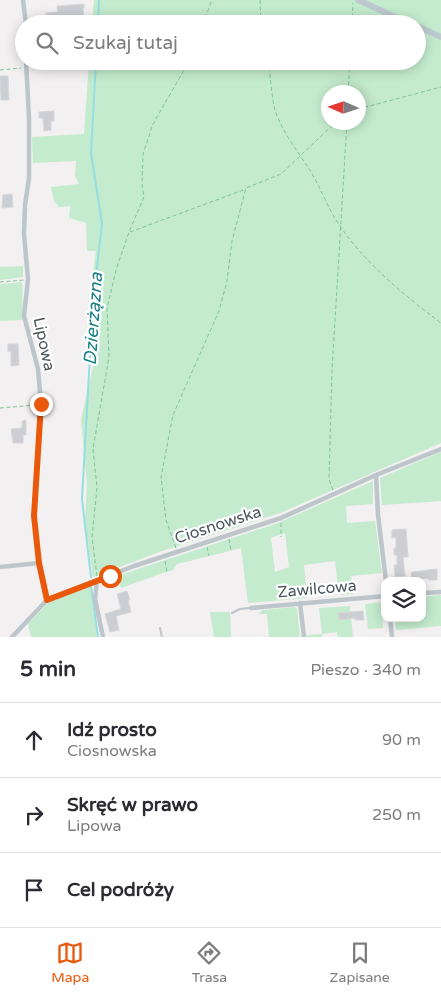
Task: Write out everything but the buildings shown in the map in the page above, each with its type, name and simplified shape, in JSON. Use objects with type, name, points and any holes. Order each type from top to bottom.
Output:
[{"type":"main road","points":[[358,0],[391,15]]},
{"type":"main road","points":[[426,30],[441,37]]},
{"type":"street","points":[[23,0],[25,15]]},
{"type":"street","name":"Lipowa","points":[[26,70],[29,178],[25,205],[24,234],[28,280],[24,316],[38,369],[41,404],[34,516],[39,563],[47,600]]},
{"type":"street","name":"Ciosnowska","points":[[12,637],[47,600],[177,551],[281,518],[376,475],[441,449]]},
{"type":"street","points":[[376,475],[378,515],[386,577]]},
{"type":"street","points":[[0,567],[39,563]]},
{"type":"street","points":[[98,580],[95,599],[103,637]]},
{"type":"street","points":[[426,593],[441,592]]},
{"type":"street","name":"Zawilcowa","points":[[251,608],[381,596]]},
{"type":"street","points":[[300,603],[304,637]]},
{"type":"street","points":[[390,622],[392,637]]},
{"type":"lane","points":[[232,613],[240,609],[251,608]]},
{"type":"lane","points":[[160,628],[162,637]]},
{"type":"path","points":[[206,15],[212,0]]},
{"type":"path","points":[[260,0],[261,15]]},
{"type":"path","points":[[353,15],[354,0]]},
{"type":"path","points":[[0,70],[15,67]]},
{"type":"path","points":[[98,580],[92,537],[97,488],[94,449],[109,357],[107,308],[116,270],[144,197],[142,184],[143,154],[153,124],[184,70]]},
{"type":"path","points":[[269,70],[275,109],[280,122],[301,155],[341,228],[360,252],[398,288],[441,323]]},
{"type":"path","points":[[348,85],[349,70]]},
{"type":"path","points":[[366,106],[441,87]]},
{"type":"path","points":[[129,232],[281,174],[328,130]]},
{"type":"path","points":[[335,493],[329,479],[332,370],[347,130]]},
{"type":"path","points":[[177,551],[166,520],[161,476],[173,415],[218,311],[227,281],[232,241],[246,188]]},
{"type":"path","points":[[0,282],[28,280]]},
{"type":"path","points":[[0,408],[41,404]]},
{"type":"path","points":[[281,518],[281,537]]},
{"type":"path","points":[[228,536],[231,550]]},
{"type":"path","points":[[206,542],[209,556]]},
{"type":"path","points":[[164,556],[168,572]]},
{"type":"green space","points":[[94,0],[441,0],[441,443],[280,513],[162,551],[93,577],[85,521],[87,483],[81,420],[97,349],[90,297],[96,251],[87,251],[86,223],[69,218],[70,206],[59,207],[54,201],[51,187],[79,184],[75,176],[76,161],[33,163],[32,137],[84,134],[88,70],[426,70],[426,15],[93,15]]},
{"type":"green space","points":[[23,266],[23,277],[0,280],[0,267]]},
{"type":"green space","points":[[22,282],[23,320],[0,321],[0,284]]},
{"type":"green space","points":[[441,452],[441,501],[382,505],[380,478]]},
{"type":"green space","points":[[373,481],[373,504],[346,506],[347,523],[375,521],[382,573],[351,576],[353,594],[339,595],[335,561],[304,565],[307,598],[248,603],[241,548],[177,564],[173,570],[121,588],[119,582],[114,578],[117,576],[278,523]],"holes":[[[285,533],[289,567],[275,572],[271,538]]]},
{"type":"green space","points":[[90,586],[97,637],[31,637],[28,624],[49,602]]},
{"type":"green space","points":[[441,595],[441,626],[396,630],[395,622],[426,622],[426,597]]},
{"type":"green space","points":[[381,602],[381,622],[383,622],[383,628],[368,629],[365,604]]},
{"type":"green space","points":[[350,606],[353,637],[338,637],[337,632],[322,634],[319,608]]},
{"type":"green space","points":[[295,607],[297,609],[300,637],[269,637],[267,614],[258,614],[263,610]]},
{"type":"green space","points":[[210,612],[230,612],[231,637],[214,637]]},
{"type":"green space","points":[[322,634],[322,637],[307,637],[307,635]]},
{"type":"waterway","name":"Dzierżązna","points":[[98,15],[99,0]]},
{"type":"waterway","name":"Dzierżązna","points":[[91,577],[82,499],[93,301],[102,224],[91,153],[96,70]]},
{"type":"waterway","name":"Dzierżązna","points":[[91,587],[98,637]]},
{"type":"route","points":[[41,404],[34,516],[39,563],[47,600],[110,576]]}]
